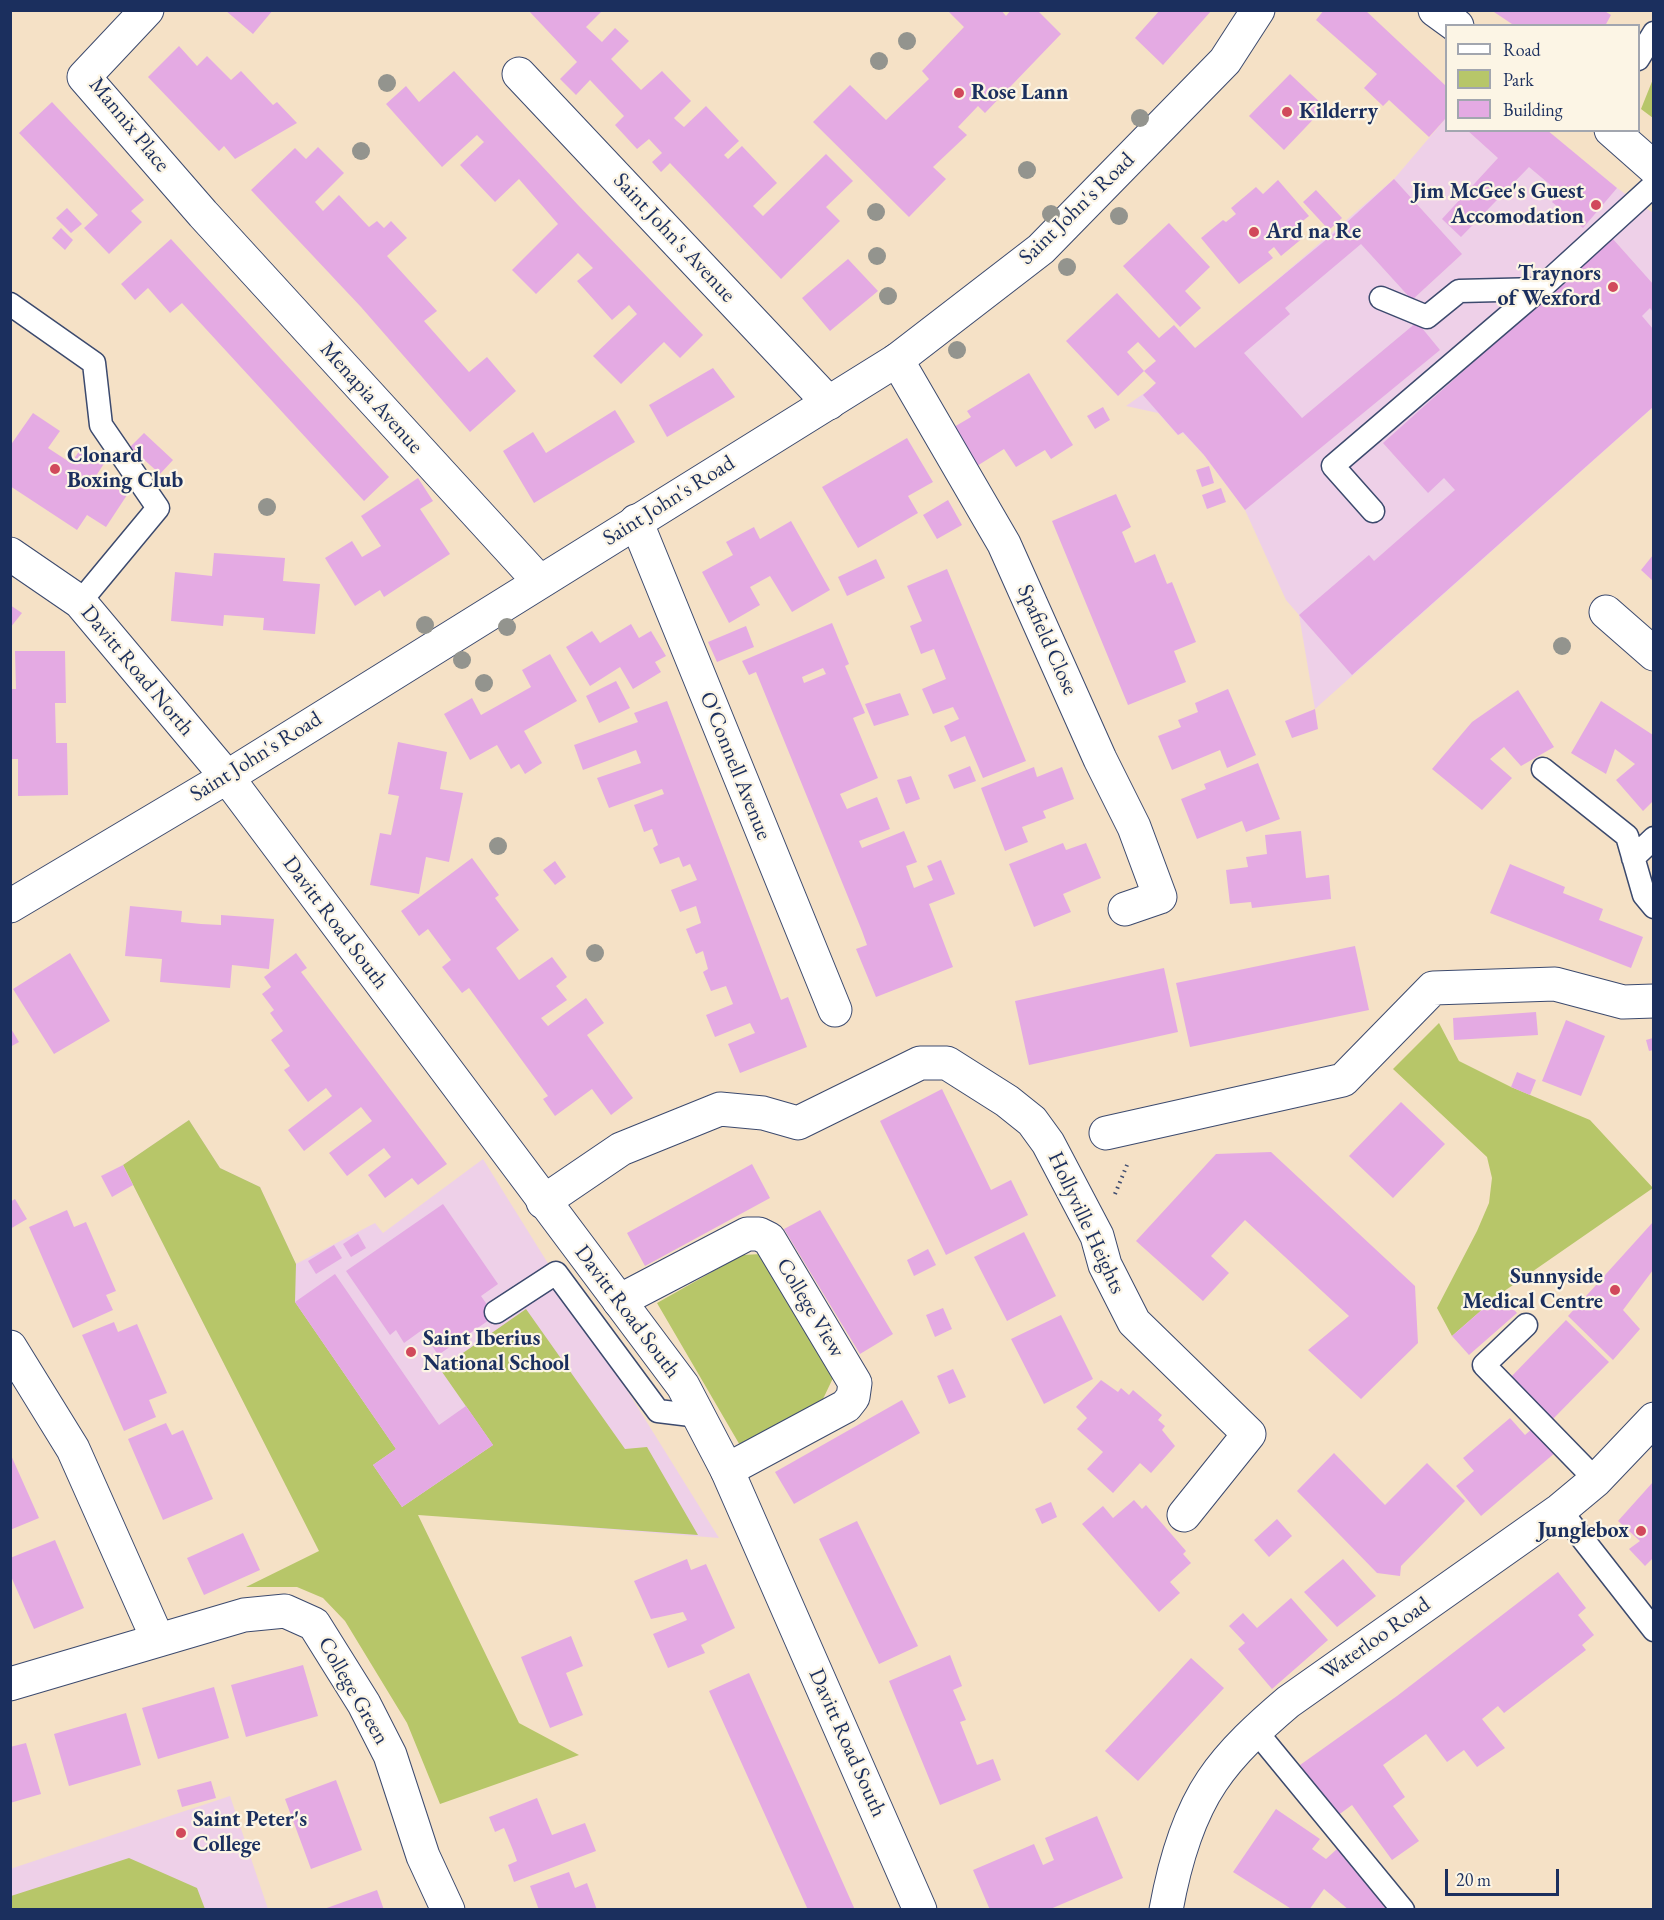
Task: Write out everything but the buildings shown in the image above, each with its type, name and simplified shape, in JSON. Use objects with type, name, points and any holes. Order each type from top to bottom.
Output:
[{"type":"street","name":"Mannix Place","points":[[147,10],[84,77],[203,214]]},
{"type":"street","name":"Saint John's Road","points":[[10,906],[226,777],[897,360],[1041,249],[1225,61],[1258,10]]},
{"type":"street","points":[[1435,10],[1454,24]]},
{"type":"street","name":"Saint John's Avenue","points":[[519,74],[829,403]]},
{"type":"street","points":[[1613,132],[1653,168]]},
{"type":"street","name":"Menapia Avenue","points":[[203,214],[538,581]]},
{"type":"street","name":"Spafield Close","points":[[897,360],[1004,544],[1100,759],[1134,827],[1160,897],[1125,909]]},
{"type":"street","name":"O'Connell Avenue","points":[[636,522],[835,1010]]},
{"type":"street","name":"Davitt Road North","points":[[10,554],[80,602],[226,777]]},
{"type":"street","points":[[1606,612],[1653,654]]},
{"type":"street","name":"Davitt Road South","points":[[226,777],[683,1386],[727,1470],[920,1910]]},
{"type":"street","points":[[1116,1130],[1343,1080],[1433,988],[1555,984],[1623,1002],[1653,1001]]},
{"type":"street","name":"Hollyville Heights","points":[[543,1202],[621,1149],[720,1109],[763,1113],[798,1123],[920,1063],[947,1063],[1007,1101],[1032,1121],[1048,1143],[1097,1236],[1105,1265],[1134,1322],[1249,1434],[1184,1515]]},
{"type":"street","name":"College View","points":[[619,1301],[747,1234],[759,1234],[769,1239],[855,1383],[853,1397],[846,1406],[727,1470]]},
{"type":"street","points":[[10,1347],[73,1449],[158,1640]]},
{"type":"street","name":"Waterloo Road","points":[[1166,1910],[1174,1870],[1212,1781],[1255,1731],[1288,1702],[1560,1510],[1596,1480],[1653,1419]]},
{"type":"street","name":"College Green","points":[[10,1684],[244,1615],[285,1611],[314,1624],[364,1704],[390,1755],[423,1856],[448,1910]]},
{"type":"lane","points":[[1640,56],[1653,33]]},
{"type":"lane","points":[[1373,511],[1333,466],[1540,289],[1653,185]]},
{"type":"lane","points":[[1381,298],[1427,317],[1460,291],[1540,289]]},
{"type":"lane","points":[[10,304],[94,363],[101,425],[158,507],[80,602]]},
{"type":"lane","points":[[1543,769],[1627,836],[1644,895],[1653,907]]},
{"type":"lane","points":[[1633,858],[1653,838]]},
{"type":"lane","points":[[496,1312],[556,1273],[658,1411],[699,1416]]},
{"type":"lane","points":[[1527,1325],[1484,1365],[1596,1480]]},
{"type":"lane","points":[[1560,1510],[1653,1630]]},
{"type":"lane","points":[[1255,1731],[1403,1910]]},
{"type":"path","points":[[1097,1236],[1127,1168],[1116,1130]]},
{"type":"shaded area","points":[[1445,119],[1445,132],[1548,132],[1617,188],[1653,213],[1653,407],[1315,709],[1299,615],[1286,600],[1245,510],[1204,455],[1183,433],[1178,435],[1158,413],[1126,406],[1153,387],[1394,179]]},
{"type":"shaded area","name":"Saint Iberius National School","points":[[189,1120],[220,1168],[260,1187],[296,1264],[375,1223],[383,1233],[483,1159],[719,1538],[417,1514],[320,1552],[123,1165]]},
{"type":"shaded area","name":"Saint Peter's College","points":[[230,1796],[268,1909],[11,1909],[10,1869]]},
{"type":"green space","points":[[1653,79],[1653,118],[1641,109]]},
{"type":"green space","points":[[1439,1023],[1459,1061],[1511,1087],[1590,1120],[1653,1188],[1500,1294],[1452,1336],[1437,1308],[1489,1203],[1492,1178],[1487,1157],[1393,1069]]},
{"type":"green space","points":[[189,1120],[220,1168],[260,1187],[296,1264],[295,1302],[396,1449],[373,1465],[402,1507],[493,1445],[440,1369],[526,1309],[625,1449],[647,1447],[698,1535],[418,1515],[519,1723],[579,1755],[440,1804],[407,1723],[345,1621],[323,1598],[297,1587],[246,1587],[319,1551],[123,1165]]},
{"type":"green space","points":[[762,1254],[833,1378],[823,1399],[741,1447],[657,1303],[742,1255]]},
{"type":"green space","points":[[129,1858],[197,1888],[205,1909],[11,1909],[11,1896]]},
{"type":"place","name":"Rose Lann","points":[[959,93]]},
{"type":"place","name":"Kilderry","points":[[1287,112]]},
{"type":"place","name":"Jim McGee's Guest Accomodation","points":[[1596,205]]},
{"type":"place","name":"Ard na Re","points":[[1254,232]]},
{"type":"place","name":"Traynors of Wexford","points":[[1613,287]]},
{"type":"place","name":"Clonard Boxing Club","points":[[55,469]]},
{"type":"place","name":"Sunnyside Medical Centre","points":[[1615,1290]]},
{"type":"place","name":"Saint Iberius National School","points":[[411,1352]]},
{"type":"place","name":"Junglebox","points":[[1641,1531]]},
{"type":"place","name":"Saint Peter's College","points":[[181,1833]]}]
